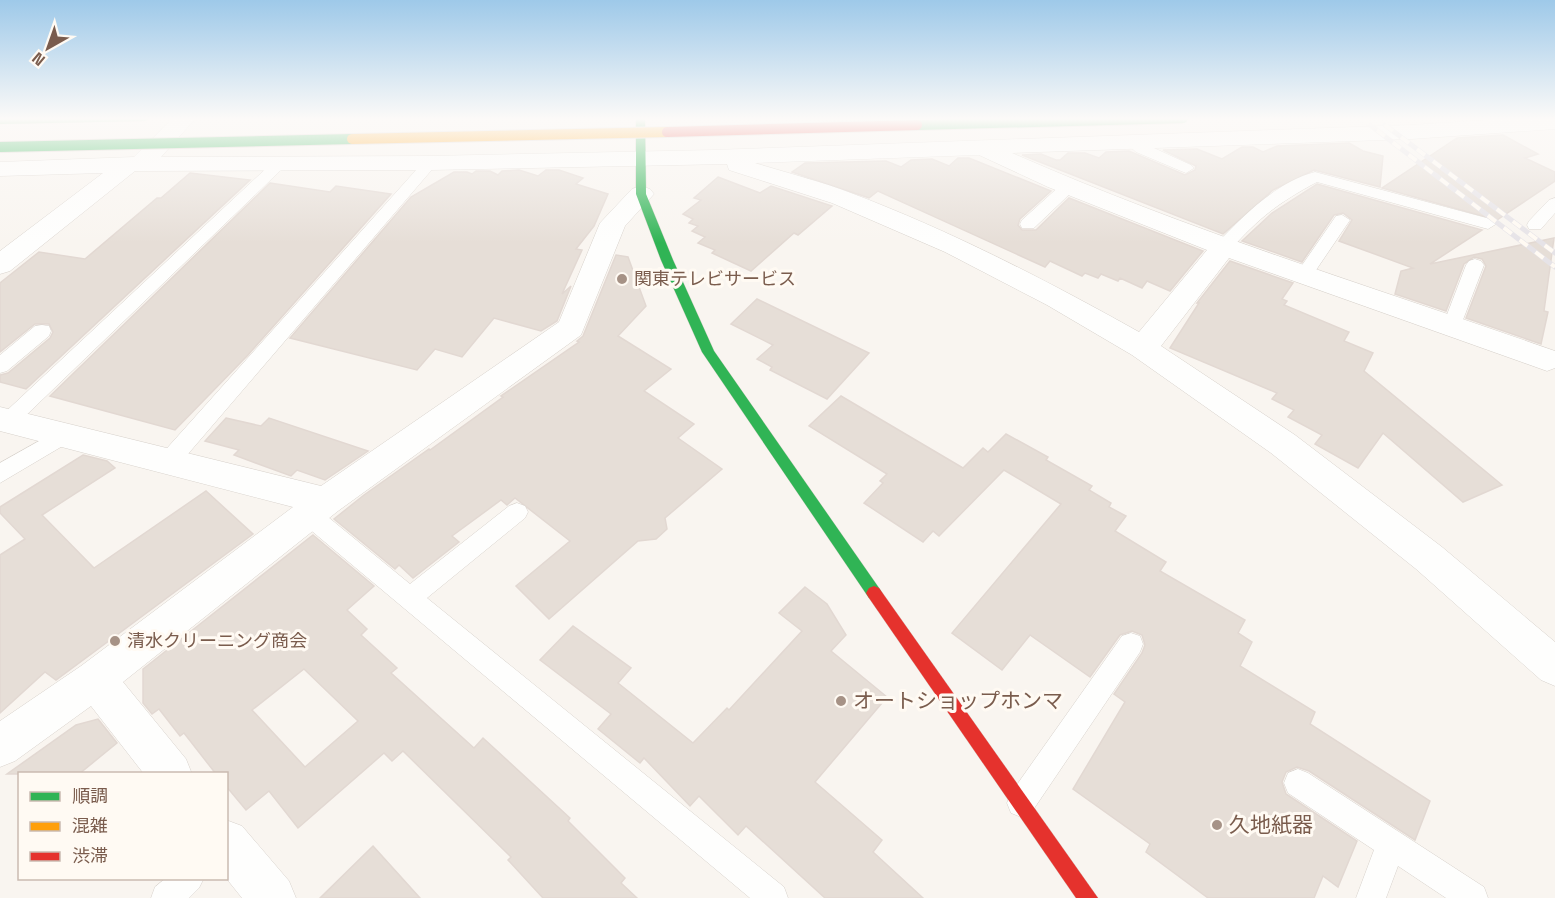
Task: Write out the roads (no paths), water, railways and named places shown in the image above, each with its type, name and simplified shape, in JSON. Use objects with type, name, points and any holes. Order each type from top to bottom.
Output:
[{"type":"main road","points":[[639,160],[641,194],[667,260],[708,352],[1088,898]]},
{"type":"street","points":[[0,265],[140,160]]},
{"type":"street","points":[[0,169],[135,165],[559,160]]},
{"type":"street","points":[[723,160],[841,198],[954,246],[1057,298],[1143,348],[1282,444],[1429,558],[1555,667]]},
{"type":"street","points":[[1009,160],[1069,186],[1224,246],[1551,362]]},
{"type":"street","points":[[2,741],[95,680],[318,508],[571,328],[613,223],[641,194]]},
{"type":"street","points":[[1143,348],[1224,246]]},
{"type":"street","points":[[4,420],[168,462],[318,508]]},
{"type":"street","points":[[95,680],[169,772]]},
{"type":"street","points":[[228,845],[272,898]]},
{"type":"lane","points":[[1167,160],[1186,168]]},
{"type":"lane","points":[[168,462],[430,163]]},
{"type":"lane","points":[[4,420],[279,164]]},
{"type":"lane","points":[[1224,246],[1252,215],[1281,195],[1315,177],[1488,224]]},
{"type":"lane","points":[[1028,224],[1069,186]]},
{"type":"lane","points":[[1535,225],[1555,203]]},
{"type":"lane","points":[[1304,275],[1342,220]]},
{"type":"lane","points":[[1452,325],[1475,265]]},
{"type":"lane","points":[[0,366],[42,331]]},
{"type":"lane","points":[[0,474],[64,435]]},
{"type":"lane","points":[[318,508],[410,598],[773,898]]},
{"type":"lane","points":[[410,598],[517,512]]},
{"type":"lane","points":[[1021,803],[1131,644]]},
{"type":"lane","points":[[1298,783],[1473,898]]},
{"type":"lane","points":[[1371,898],[1391,844]]},
{"type":"lane","points":[[166,898],[188,880]]},
{"type":"railway","points":[[1416,160],[1555,267]]},
{"type":"railway","points":[[1431,160],[1555,253]]},
{"type":"place","name":"関東テレビサービス","points":[[622,279]]},
{"type":"place","name":"清水クリーニング商会","points":[[115,641]]},
{"type":"place","name":"オートショップホンマ","points":[[841,701]]},
{"type":"place","name":"久地紙器","points":[[1217,825]]}]
